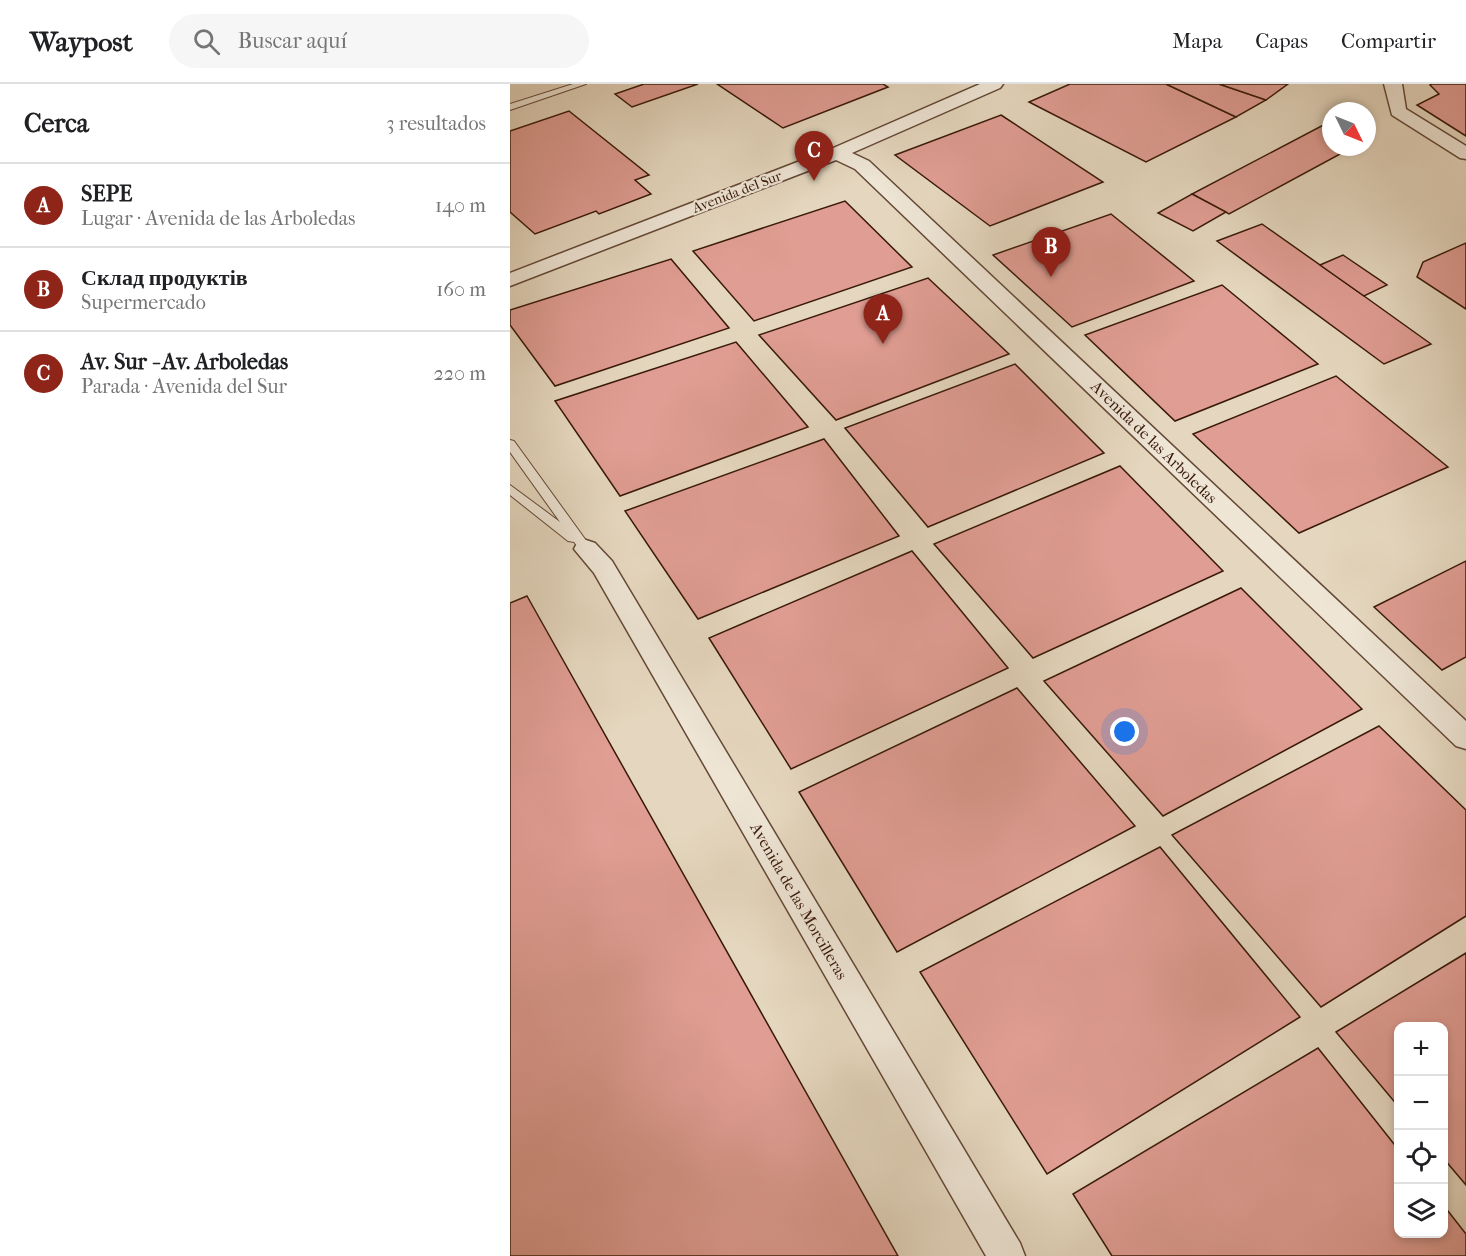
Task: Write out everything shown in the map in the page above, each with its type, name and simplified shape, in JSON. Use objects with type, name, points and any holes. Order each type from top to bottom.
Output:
[{"type":"street","name":"Avenida del Sur","points":[[510,280],[837,153],[994,84]]},
{"type":"street","points":[[1394,84],[1398,111],[1466,154]]},
{"type":"street","name":"Avenida de las Arboledas","points":[[837,153],[862,165],[1466,738]]},
{"type":"street","name":"Avenida de las Morcilleras","points":[[586,549],[603,567],[1007,1256]]},
{"type":"lane","points":[[510,107],[582,84]]},
{"type":"lane","points":[[510,444],[586,549]]},
{"type":"lane","points":[[510,489],[586,549]]},
{"type":"building","points":[[644,84],[698,84],[632,107],[615,94]]},
{"type":"building","points":[[717,84],[883,84],[888,87],[783,128]]},
{"type":"building","points":[[1070,84],[1166,84],[1236,117],[1146,162],[1029,102]]},
{"type":"building","points":[[1166,84],[1219,84],[1266,100],[1236,117]]},
{"type":"building","points":[[1219,84],[1288,84],[1266,100]]},
{"type":"building","points":[[1466,84],[1466,136],[1417,105],[1439,94],[1430,85]]},
{"type":"building","points":[[569,111],[649,175],[635,180],[651,194],[599,214],[596,211],[535,234],[510,212],[510,131]]},
{"type":"building","points":[[1001,115],[1103,182],[990,226],[895,155]]},
{"type":"building","points":[[1322,126],[1322,156],[1336,156],[1229,214],[1192,194]]},
{"type":"building","points":[[1192,194],[1226,212],[1193,231],[1158,213]]},
{"type":"building","points":[[845,201],[912,267],[754,321],[693,251]]},
{"type":"building","points":[[1111,214],[1194,281],[1072,327],[993,255]]},
{"type":"building","points":[[1262,224],[1431,344],[1384,364],[1217,241]]},
{"type":"building","points":[[1466,243],[1466,309],[1417,277],[1423,262]]},
{"type":"building","points":[[1343,255],[1387,285],[1364,296],[1320,265]]},
{"type":"building","points":[[671,259],[729,328],[555,386],[510,325],[510,310]]},
{"type":"building","points":[[928,278],[1009,354],[836,420],[759,335]]},
{"type":"building","points":[[1222,285],[1318,364],[1175,421],[1085,335]]},
{"type":"building","points":[[736,342],[808,427],[620,496],[555,401]]},
{"type":"building","points":[[1015,364],[1104,453],[928,527],[845,428]]},
{"type":"building","points":[[1336,376],[1448,467],[1299,533],[1193,434]]},
{"type":"building","points":[[824,439],[899,536],[698,619],[625,511]]},
{"type":"building","points":[[1120,466],[1223,571],[1033,658],[934,544]]},
{"type":"building","points":[[912,551],[1008,668],[791,769],[709,638]]},
{"type":"building","points":[[1466,561],[1466,657],[1442,670],[1374,607]]},
{"type":"building","points":[[1241,588],[1362,709],[1163,816],[1044,681]]},
{"type":"building","points":[[527,596],[898,1256],[510,1256],[510,603]]},
{"type":"building","points":[[1017,688],[1135,826],[897,952],[799,792]]},
{"type":"building","points":[[1379,726],[1466,810],[1466,916],[1321,1007],[1172,835]]},
{"type":"building","points":[[1160,847],[1300,1017],[1047,1174],[920,972]]},
{"type":"building","points":[[1466,953],[1466,1185],[1448,1164],[1448,1022],[1394,1022],[1394,1101],[1336,1032]]},
{"type":"building","points":[[1318,1048],[1394,1144],[1394,1238],[1448,1238],[1448,1211],[1466,1234],[1466,1256],[1112,1256],[1073,1194]]},
{"type":"place","name":"Av. Sur - Av. Arboledas","points":[[814,181]]},
{"type":"place","name":"Склад продуктів","points":[[1051,277]]},
{"type":"place","name":"SEPE","points":[[883,344]]}]
